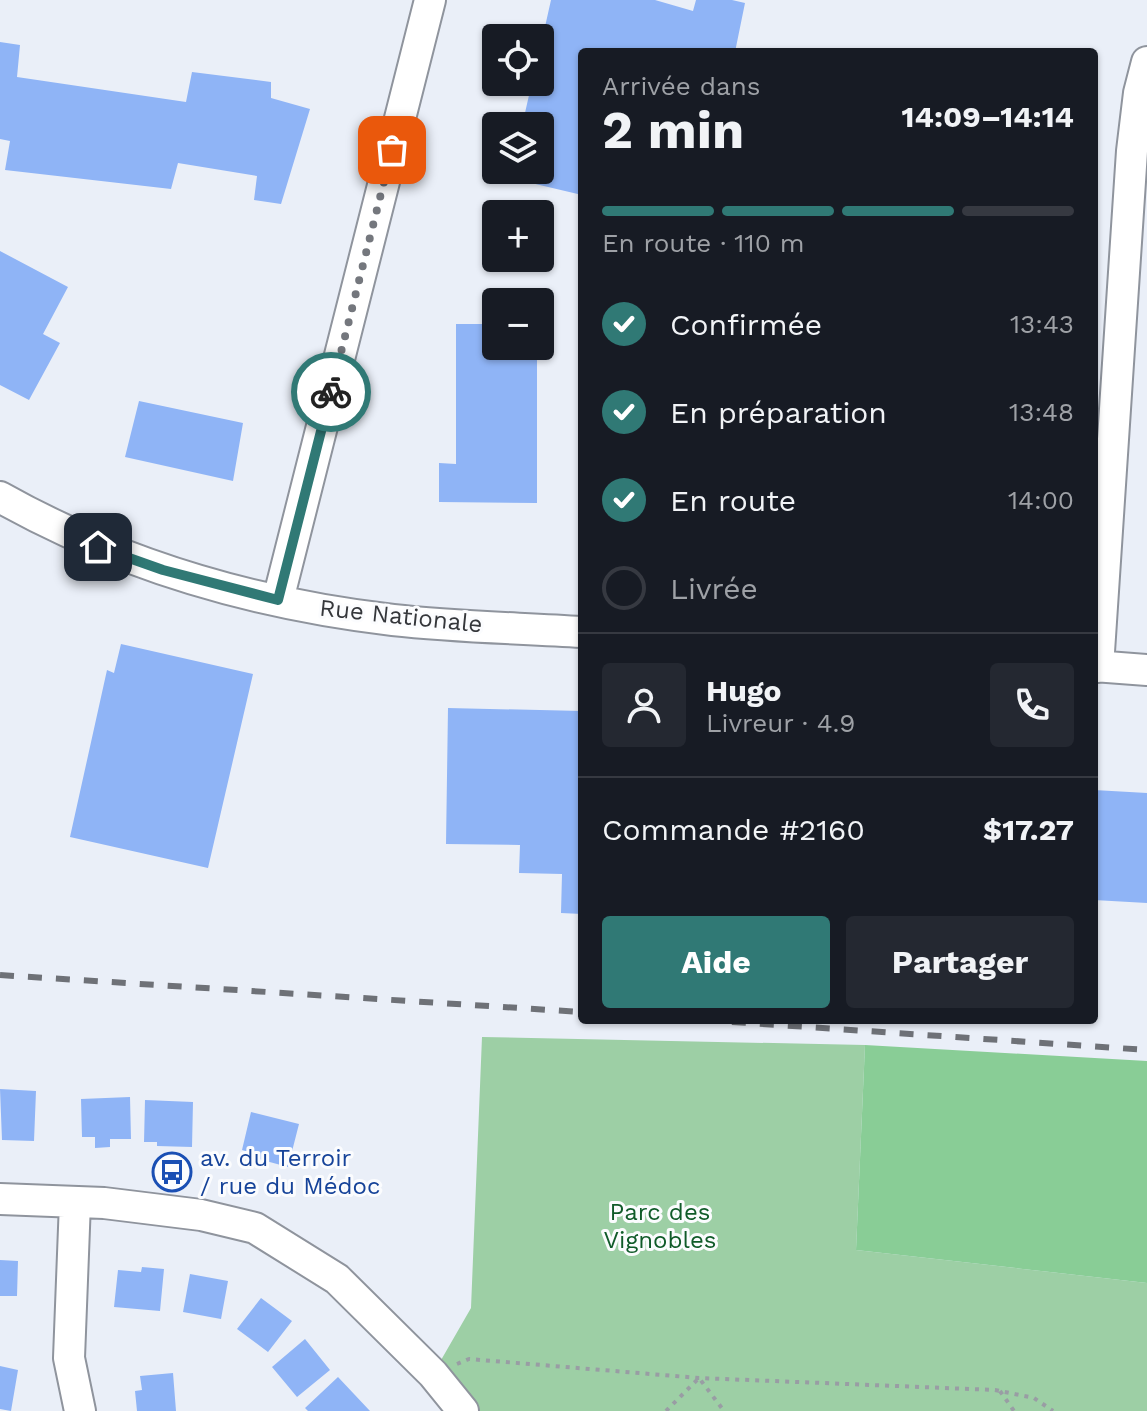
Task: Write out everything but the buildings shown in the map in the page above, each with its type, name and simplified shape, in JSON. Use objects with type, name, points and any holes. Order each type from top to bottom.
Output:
[{"type":"street","points":[[278,600],[430,0]]},
{"type":"street","points":[[1098,644],[1138,202],[1139,93],[1147,62]]},
{"type":"street","name":"Rue Nationale","points":[[0,497],[98,547],[163,570],[278,600],[397,620],[578,632]]},
{"type":"street","points":[[1098,666],[1147,670]]},
{"type":"street","points":[[0,1199],[75,1202],[201,1215],[255,1228],[337,1279],[433,1374],[463,1411]]},
{"type":"street","points":[[75,1202],[69,1358],[80,1411]]},
{"type":"path","points":[[433,1374],[469,1359],[699,1378],[1000,1391],[1034,1398],[1053,1411]]},
{"type":"path","points":[[666,1411],[699,1378]]},
{"type":"path","points":[[699,1378],[724,1411]]},
{"type":"path","points":[[1000,1391],[1014,1411]]},
{"type":"green space","name":"Parc des Vignobles","points":[[482,1037],[865,1045],[856,1250],[1147,1283],[1147,1411],[463,1411],[433,1374],[471,1308]]},
{"type":"green space","points":[[865,1045],[1147,1061],[1147,1283],[856,1250]]},
{"type":"railway","points":[[0,975],[578,1012]]},
{"type":"railway","points":[[763,1024],[1147,1050]]},
{"type":"way so far","points":[[331,392],[392,150]]},
{"type":"place","name":"av. du Terroir / rue du Médoc","points":[[172,1172]]},
{"type":"route","points":[[98,547],[163,570],[278,600],[331,392]]}]
